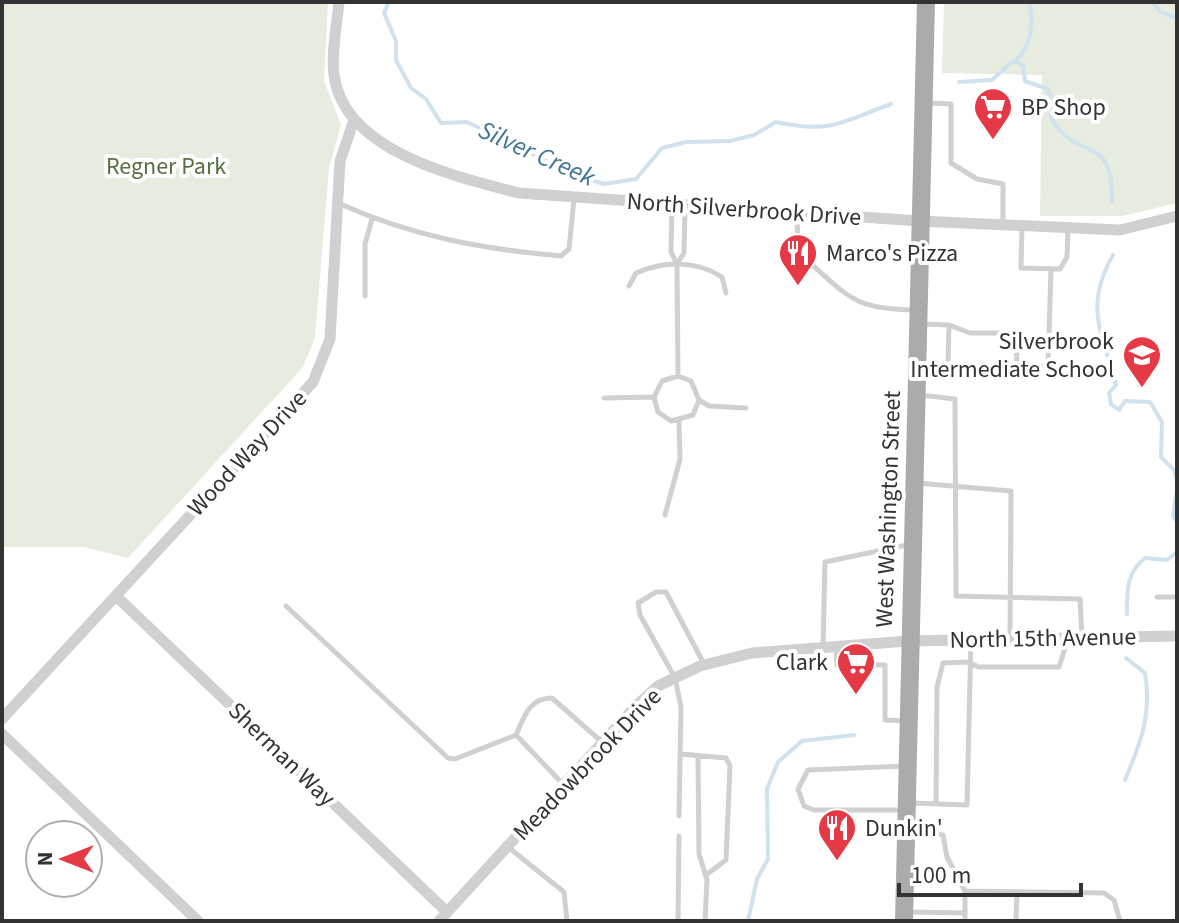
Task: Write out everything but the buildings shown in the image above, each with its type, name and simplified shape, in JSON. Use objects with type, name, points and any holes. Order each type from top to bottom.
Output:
[{"type":"main road","name":"West Washington Street","points":[[904,916],[908,641],[926,2]]},
{"type":"street","points":[[339,2],[334,77],[353,123]]},
{"type":"street","name":"North Silverbrook Drive","points":[[353,123],[383,145],[466,179],[519,193],[919,221],[1120,230],[1177,216]]},
{"type":"street","name":"Wood Way Drive","points":[[2,719],[313,382],[330,339],[340,161],[353,123]]},
{"type":"street","name":"Sherman Way","points":[[116,596],[443,917]]},
{"type":"street","name":"North 15th Avenue","points":[[908,641],[1177,636]]},
{"type":"street","name":"Meadowbrook Drive","points":[[443,917],[658,686],[705,665],[752,653],[908,641]]},
{"type":"street","points":[[2,734],[198,921]]},
{"type":"lane","points":[[923,103],[951,104],[951,163],[977,179],[1003,184],[1003,225]]},
{"type":"lane","points":[[338,203],[372,219],[434,239],[561,256],[569,249],[574,198]]},
{"type":"lane","points":[[672,205],[671,252],[677,264],[678,376]]},
{"type":"lane","points":[[677,264],[684,253],[685,206]]},
{"type":"lane","points":[[797,213],[798,249],[803,257],[859,304],[949,325],[970,333],[1016,333],[1017,368]]},
{"type":"lane","points":[[365,296],[365,244],[372,219]]},
{"type":"lane","points":[[1022,225],[1021,268],[1060,269],[1067,257],[1068,227]]},
{"type":"lane","points":[[629,286],[636,273],[677,264],[716,273],[722,277],[726,293]]},
{"type":"lane","points":[[916,365],[1048,366],[1051,269]]},
{"type":"lane","points":[[948,366],[949,325]]},
{"type":"lane","points":[[678,376],[696,387],[699,400],[693,415],[671,421],[658,412],[654,397],[662,381],[678,376]]},
{"type":"lane","points":[[915,395],[955,399],[954,591],[962,597],[1080,599],[1082,638]]},
{"type":"lane","points":[[604,398],[654,397]]},
{"type":"lane","points":[[699,400],[709,406],[746,408]]},
{"type":"lane","points":[[665,515],[680,459],[679,421]]},
{"type":"lane","points":[[912,482],[1006,488],[1013,495],[1010,639]]},
{"type":"lane","points":[[823,648],[825,562],[911,544]]},
{"type":"lane","points":[[679,816],[681,707],[675,678],[636,607],[656,592],[666,592],[705,665]]},
{"type":"lane","points":[[1157,597],[1177,597]]},
{"type":"lane","points":[[286,606],[448,758],[455,759],[516,735],[528,707],[540,698],[552,698],[602,743]]},
{"type":"lane","points":[[936,804],[937,687],[943,663],[969,662],[978,667],[1059,667],[1068,638]]},
{"type":"lane","points":[[906,766],[808,770],[798,789],[804,806],[814,810],[967,805],[971,640]]},
{"type":"lane","points":[[836,646],[837,665],[885,665],[885,720],[907,721]]},
{"type":"lane","points":[[516,735],[564,785]]},
{"type":"lane","points":[[681,754],[726,758],[730,766],[726,860],[706,875]]},
{"type":"lane","points":[[698,757],[699,854],[706,875],[705,921]]},
{"type":"lane","points":[[905,829],[943,835],[947,857],[965,891],[965,921]]},
{"type":"lane","points":[[678,921],[679,836]]},
{"type":"lane","points":[[507,847],[564,892],[567,921]]},
{"type":"lane","points":[[965,891],[1104,893],[1114,900],[1120,921]]},
{"type":"lane","points":[[1016,921],[1017,892]]},
{"type":"lane","points":[[904,916],[965,913]]},
{"type":"green space","name":"Regner Park","points":[[2,2],[328,2],[324,81],[341,125],[329,168],[315,337],[303,367],[128,558],[84,547],[2,547]]},
{"type":"green space","points":[[944,2],[1177,2],[1177,203],[1122,216],[1040,216],[1042,75],[942,73]]},
{"type":"waterway","name":"Silver Creek","points":[[389,2],[384,13],[396,41],[396,60],[411,88],[426,99],[441,123],[467,122],[575,175],[604,184],[636,179],[662,148],[686,142],[730,141],[754,135],[776,122],[810,127],[835,124],[891,104]]},
{"type":"waterway","points":[[1014,61],[1028,42],[1032,17],[1029,2]]},
{"type":"waterway","points":[[1152,2],[1161,12],[1177,18]]},
{"type":"waterway","name":"Silver Creek","points":[[959,82],[992,80],[1013,61],[1023,65],[1025,81],[1048,89],[1054,107],[1051,118],[1062,132],[1072,141],[1101,156],[1107,165],[1112,202]]},
{"type":"waterway","name":"Silver Creek","points":[[1113,255],[1104,274],[1097,306],[1101,335],[1116,385],[1109,393],[1111,404],[1119,410],[1125,401],[1150,402],[1162,422],[1161,457],[1174,470],[1177,480]]},
{"type":"waterway","name":"Silver Creek","points":[[1177,489],[1173,516],[1177,522]]},
{"type":"waterway","name":"Silver Creek","points":[[1127,614],[1129,583],[1134,570],[1145,558],[1167,560],[1177,552]]},
{"type":"waterway","name":"Silver Creek","points":[[1125,780],[1140,740],[1147,702],[1145,673],[1126,658]]},
{"type":"waterway","name":"Silver Creek","points":[[748,921],[757,879],[768,859],[767,789],[778,762],[802,741],[854,735]]},
{"type":"place","name":"BP Shop","points":[[993,141]]},
{"type":"place","name":"Marco's Pizza","points":[[798,287]]},
{"type":"place","name":"Silverbrook Intermediate School","points":[[1142,389]]},
{"type":"place","name":"Clark","points":[[856,696]]},
{"type":"place","name":"Dunkin'","points":[[837,862]]}]
